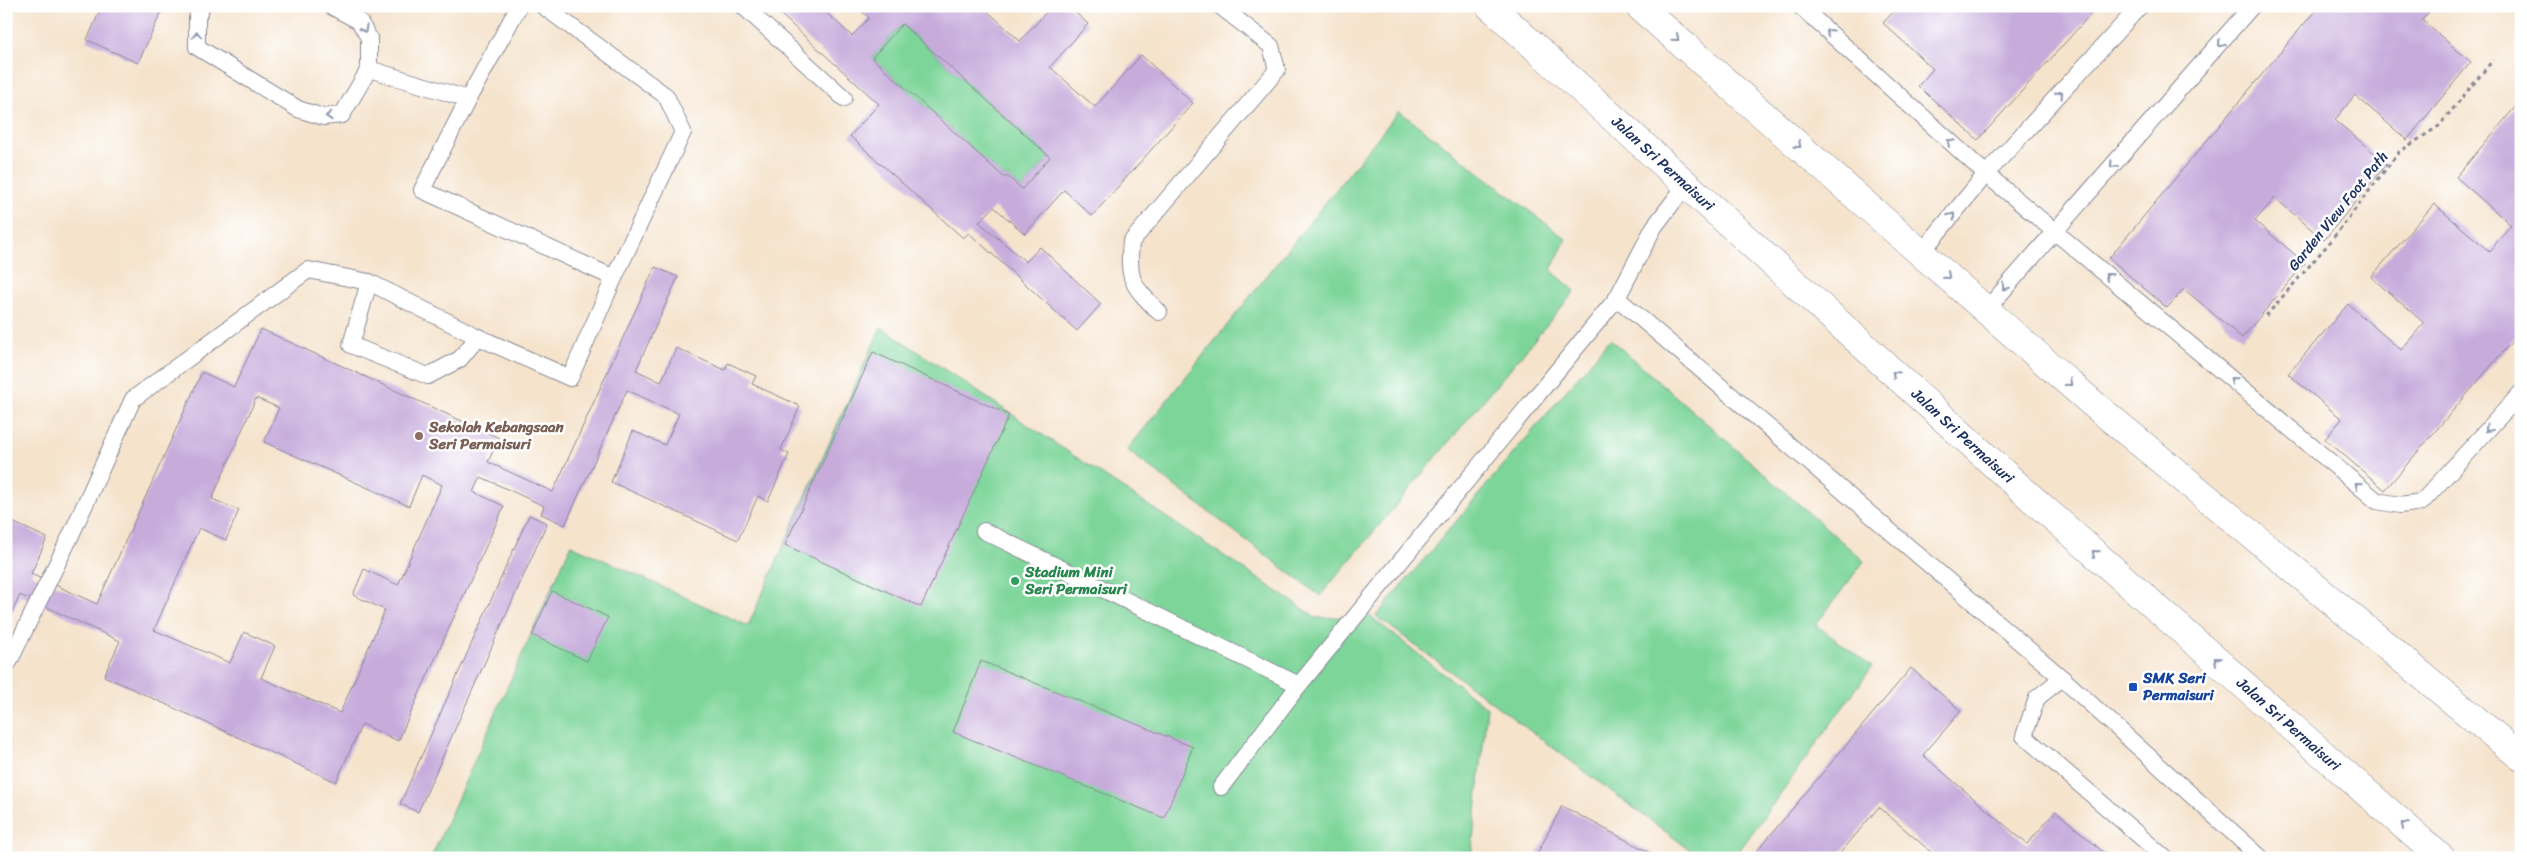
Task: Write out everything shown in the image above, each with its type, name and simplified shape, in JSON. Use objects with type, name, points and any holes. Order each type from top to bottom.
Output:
[{"type":"street","name":"Jalan Sri Permaisuri","points":[[1490,6],[2019,487],[2441,858]]},
{"type":"street","points":[[1639,6],[2100,409],[2521,757]]},
{"type":"lane","points":[[202,6],[197,18],[198,47],[298,109],[324,117],[342,115],[369,70],[369,38],[359,21],[331,6]]},
{"type":"lane","points":[[519,6],[468,99],[422,190],[614,278]]},
{"type":"lane","points":[[6,661],[9,662],[71,535],[133,399],[308,270],[369,282],[478,337],[570,378],[614,278],[683,132],[666,96],[543,6]]},
{"type":"lane","points":[[743,6],[844,98]]},
{"type":"lane","points":[[1159,312],[1137,290],[1128,267],[1131,242],[1277,70],[1271,46],[1220,6]]},
{"type":"lane","points":[[1800,6],[1986,174],[2377,501],[2400,505],[2422,502],[2521,393]]},
{"type":"lane","points":[[1920,253],[1986,174],[2140,6]]},
{"type":"lane","points":[[1986,310],[2252,6]]},
{"type":"lane","points":[[369,70],[468,99]]},
{"type":"lane","points":[[1222,786],[1299,685],[1617,298],[1654,226],[1686,185]]},
{"type":"lane","points":[[369,282],[351,345],[428,376],[460,359],[478,337]]},
{"type":"lane","points":[[1617,298],[2062,678],[2261,858]]},
{"type":"lane","points":[[984,531],[1299,685]]},
{"type":"lane","points":[[2062,678],[2037,698],[2024,736],[2165,858]]},
{"type":"path","name":"Garden View Foot Path","points":[[2266,316],[2330,242],[2399,152],[2439,126],[2494,60]]},
{"type":"green space","points":[[902,24],[1050,157],[1022,189],[1007,176],[1005,178],[872,58]]},
{"type":"green space","points":[[1399,111],[1566,239],[1551,270],[1575,291],[1320,596],[1127,450]]},
{"type":"green space","name":"Stadium Mini Seri Permaisuri","points":[[881,327],[1317,618],[1370,616],[1487,708],[1471,858],[431,858],[571,545],[748,626]]},
{"type":"green space","points":[[1610,339],[1864,561],[1816,625],[1872,667],[1734,858],[1701,858],[1376,616]]},
{"type":"building","points":[[102,6],[164,6],[138,63],[87,40]]},
{"type":"building","points":[[787,6],[819,6],[852,36],[869,18],[856,6],[982,6],[1020,41],[1052,6],[1068,6],[1088,24],[1050,67],[1095,107],[1141,55],[1193,103],[1092,216],[1064,190],[1025,234],[994,207],[979,222],[1026,262],[1040,247],[1101,304],[1077,331],[969,233],[963,238],[850,136],[879,104],[780,14]],"holes":[[[902,24],[1050,157],[1022,189],[1007,176],[1005,178],[872,58]]]},
{"type":"building","points":[[1899,6],[2098,6],[1978,140],[1918,86],[1933,69],[1883,23]]},
{"type":"building","points":[[2319,6],[2434,6],[2422,20],[2471,62],[2407,140],[2355,95],[2335,120],[2387,164],[2324,240],[2275,198],[2255,221],[2305,263],[2242,338],[2184,289],[2167,308],[2109,258]]},
{"type":"building","points":[[2517,105],[2521,108],[2521,331],[2385,490],[2325,439],[2342,419],[2288,374],[2348,304],[2401,350],[2424,323],[2371,277],[2434,204],[2489,251],[2511,225],[2456,177]]},
{"type":"building","points":[[655,267],[678,277],[636,370],[661,382],[676,348],[725,370],[728,363],[756,376],[752,384],[800,406],[781,450],[789,454],[768,501],[758,496],[738,540],[611,482],[633,431],[665,445],[679,414],[627,390],[565,525],[541,514],[544,506],[481,477],[474,492],[504,506],[398,741],[362,724],[336,782],[104,676],[120,641],[20,595],[6,626],[6,519],[47,538],[31,574],[97,604],[202,372],[234,387],[261,329],[499,438],[488,462],[553,492]],"holes":[[[256,398],[279,408],[264,442],[409,506],[422,475],[442,485],[398,585],[364,569],[353,595],[385,610],[340,713],[261,678],[275,646],[244,632],[230,663],[154,630],[199,528],[226,540],[239,510],[212,499]]]},
{"type":"building","points":[[873,352],[1009,415],[921,607],[785,545]]},
{"type":"building","points":[[529,515],[547,523],[418,812],[400,804]]},
{"type":"building","points":[[552,591],[608,617],[587,661],[532,635]]},
{"type":"building","points":[[981,661],[1193,747],[1164,818],[953,732]]},
{"type":"building","points":[[1911,668],[1961,711],[1923,755],[2027,844],[2056,811],[2110,858],[1938,858],[1879,807],[1836,858],[1751,858]]},
{"type":"building","points":[[1562,806],[1660,858],[1535,858]]},
{"type":"place","name":"Sekolah Kebangsaan Seri Permaisuri","points":[[419,436]]},
{"type":"place","name":"Stadium Mini Seri Permaisuri","points":[[1015,581]]},
{"type":"place","name":"SMK Seri Permaisuri","points":[[2133,687]]}]
